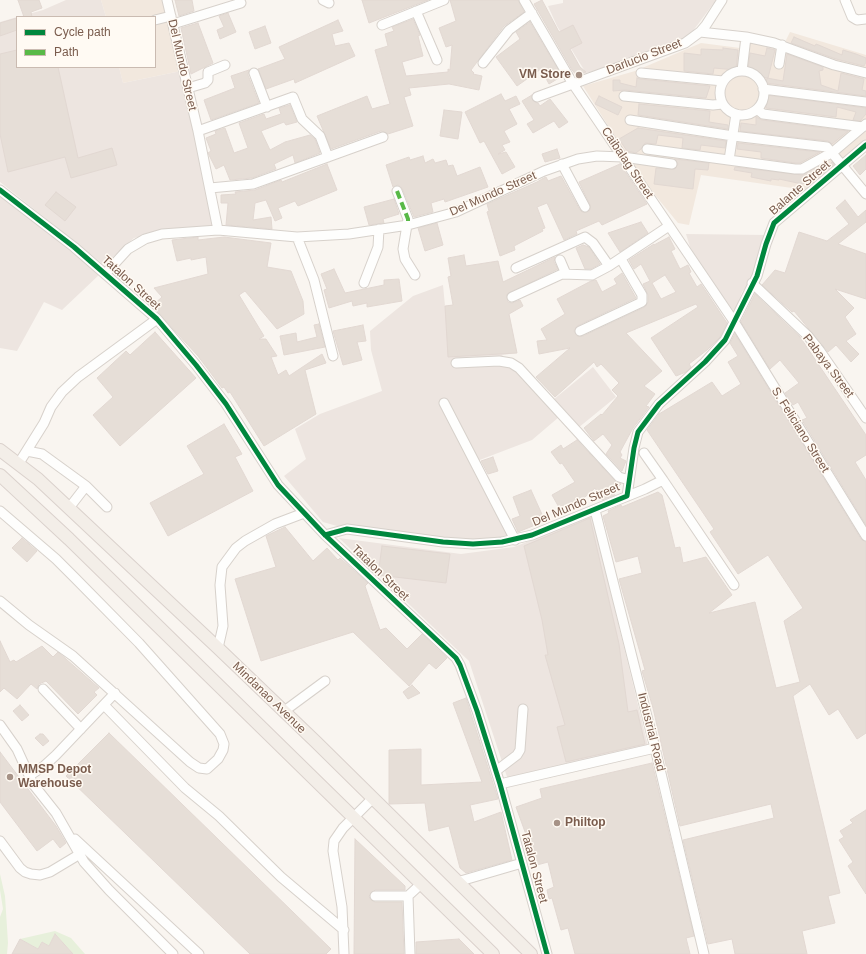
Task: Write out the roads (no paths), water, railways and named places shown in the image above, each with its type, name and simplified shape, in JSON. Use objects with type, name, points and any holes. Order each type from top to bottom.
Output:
[{"type":"main road","name":"Mindanao Avenue","points":[[0,450],[19,464],[69,508],[218,648],[316,742],[372,799],[531,954]]},
{"type":"main road","name":"Mindanao Avenue","points":[[0,475],[75,544],[493,954]]},
{"type":"street","name":"Del Mundo Street","points":[[167,0],[198,131],[218,230]]},
{"type":"street","points":[[382,25],[444,0]]},
{"type":"street","name":"Caibalag Street","points":[[524,0],[573,84],[735,323]]},
{"type":"street","name":"Darlucio Street","points":[[537,97],[685,43],[700,32],[722,0]]},
{"type":"street","points":[[845,0],[852,17],[857,20],[866,19]]},
{"type":"street","points":[[156,20],[172,20],[241,3]]},
{"type":"street","points":[[416,11],[437,60]]},
{"type":"street","points":[[483,63],[509,30],[532,13]]},
{"type":"street","points":[[700,32],[746,37],[782,45],[834,65],[866,73]]},
{"type":"street","points":[[742,71],[746,37]]},
{"type":"street","points":[[779,64],[782,45]]},
{"type":"street","points":[[188,88],[205,83],[208,80],[208,72],[225,65]]},
{"type":"street","points":[[742,71],[756,76],[763,89],[763,100],[757,109],[747,114],[736,114],[731,112],[722,104],[719,92],[723,81],[728,76],[742,71]]},
{"type":"street","points":[[254,73],[267,107]]},
{"type":"street","points":[[641,73],[723,81]]},
{"type":"street","points":[[763,89],[866,102]]},
{"type":"street","points":[[624,96],[713,105],[722,104]]},
{"type":"street","points":[[198,131],[293,98],[302,119],[320,136],[328,157]]},
{"type":"street","points":[[757,109],[763,114],[864,125]]},
{"type":"street","points":[[729,160],[736,114]]},
{"type":"street","points":[[630,120],[733,136],[827,147],[833,152],[866,194]]},
{"type":"street","points":[[647,149],[795,169],[809,166],[833,152],[864,125]]},
{"type":"street","points":[[210,188],[253,184],[383,137]]},
{"type":"street","name":"Balante Street","points":[[735,323],[739,310],[760,269],[766,244],[774,223],[866,145]]},
{"type":"street","name":"Del Mundo Street","points":[[106,273],[128,249],[145,239],[174,232],[218,230],[296,237],[349,234],[408,225],[456,212],[562,164],[578,159],[597,156],[623,157],[672,164]]},
{"type":"street","points":[[562,164],[585,207]]},
{"type":"street","name":"Tatalon Street","points":[[0,190],[106,273],[157,319],[196,365],[226,404],[274,480],[326,535],[456,658],[468,685],[500,784],[547,954]]},
{"type":"street","points":[[397,191],[408,218],[403,249],[405,259],[414,275]]},
{"type":"street","points":[[512,297],[556,276],[566,274],[592,275],[621,259],[669,226]]},
{"type":"street","points":[[364,283],[378,247],[379,229]]},
{"type":"street","points":[[296,237],[314,280],[333,356]]},
{"type":"street","points":[[516,268],[584,237],[593,243],[609,266]]},
{"type":"street","points":[[580,331],[642,302],[642,295],[621,259]]},
{"type":"street","points":[[560,260],[566,274]]},
{"type":"street","name":"Pabaya Street","points":[[752,283],[812,341],[866,418]]},
{"type":"street","points":[[19,464],[44,423],[51,407],[62,392],[78,377],[157,319]]},
{"type":"street","name":"Del Mundo Street","points":[[326,535],[347,529],[443,542],[486,544],[515,540],[595,510],[627,496],[635,443],[641,427],[670,393],[717,350],[735,323]]},
{"type":"street","name":"S. Feliciano Street","points":[[735,323],[866,536]]},
{"type":"street","points":[[456,363],[499,361],[511,363],[519,368],[619,477],[629,480]]},
{"type":"street","points":[[444,403],[515,540]]},
{"type":"street","points":[[27,451],[42,454],[86,486],[107,507]]},
{"type":"street","points":[[644,453],[734,585]]},
{"type":"street","points":[[627,496],[663,480]]},
{"type":"street","points":[[69,508],[86,486]]},
{"type":"street","name":"Industrial Road","points":[[595,510],[655,748],[704,954]]},
{"type":"street","points":[[0,511],[56,559],[75,578],[139,643],[220,734],[224,744],[223,750],[218,759],[207,769],[199,768],[190,762],[73,656],[29,625],[0,601]]},
{"type":"street","points":[[218,648],[223,626],[220,585],[222,567],[236,548],[245,540],[275,524],[304,513]]},
{"type":"street","points":[[284,712],[325,681]]},
{"type":"street","points":[[43,689],[80,729]]},
{"type":"street","points":[[29,776],[52,759],[115,693]]},
{"type":"street","points":[[104,705],[180,783],[224,821],[286,882],[344,930]]},
{"type":"street","points":[[496,771],[517,755],[520,750],[523,709]]},
{"type":"street","points":[[0,725],[18,749],[33,784],[56,813],[84,862],[173,954]]},
{"type":"street","points":[[500,784],[655,748]]},
{"type":"street","points":[[344,954],[344,930],[333,851],[334,841],[343,828],[372,799]]},
{"type":"street","points":[[69,834],[199,954]]},
{"type":"street","points":[[0,841],[20,868],[31,874],[40,875],[50,872],[80,854]]},
{"type":"street","points":[[457,882],[522,864]]},
{"type":"street","points":[[375,896],[408,896],[421,884]]},
{"type":"street","points":[[408,896],[410,954]]},
{"type":"place","name":"VM Store","points":[[579,75]]},
{"type":"place","name":"MMSP Depot Warehouse","points":[[10,777]]},
{"type":"place","name":"Philtop","points":[[557,823]]}]
